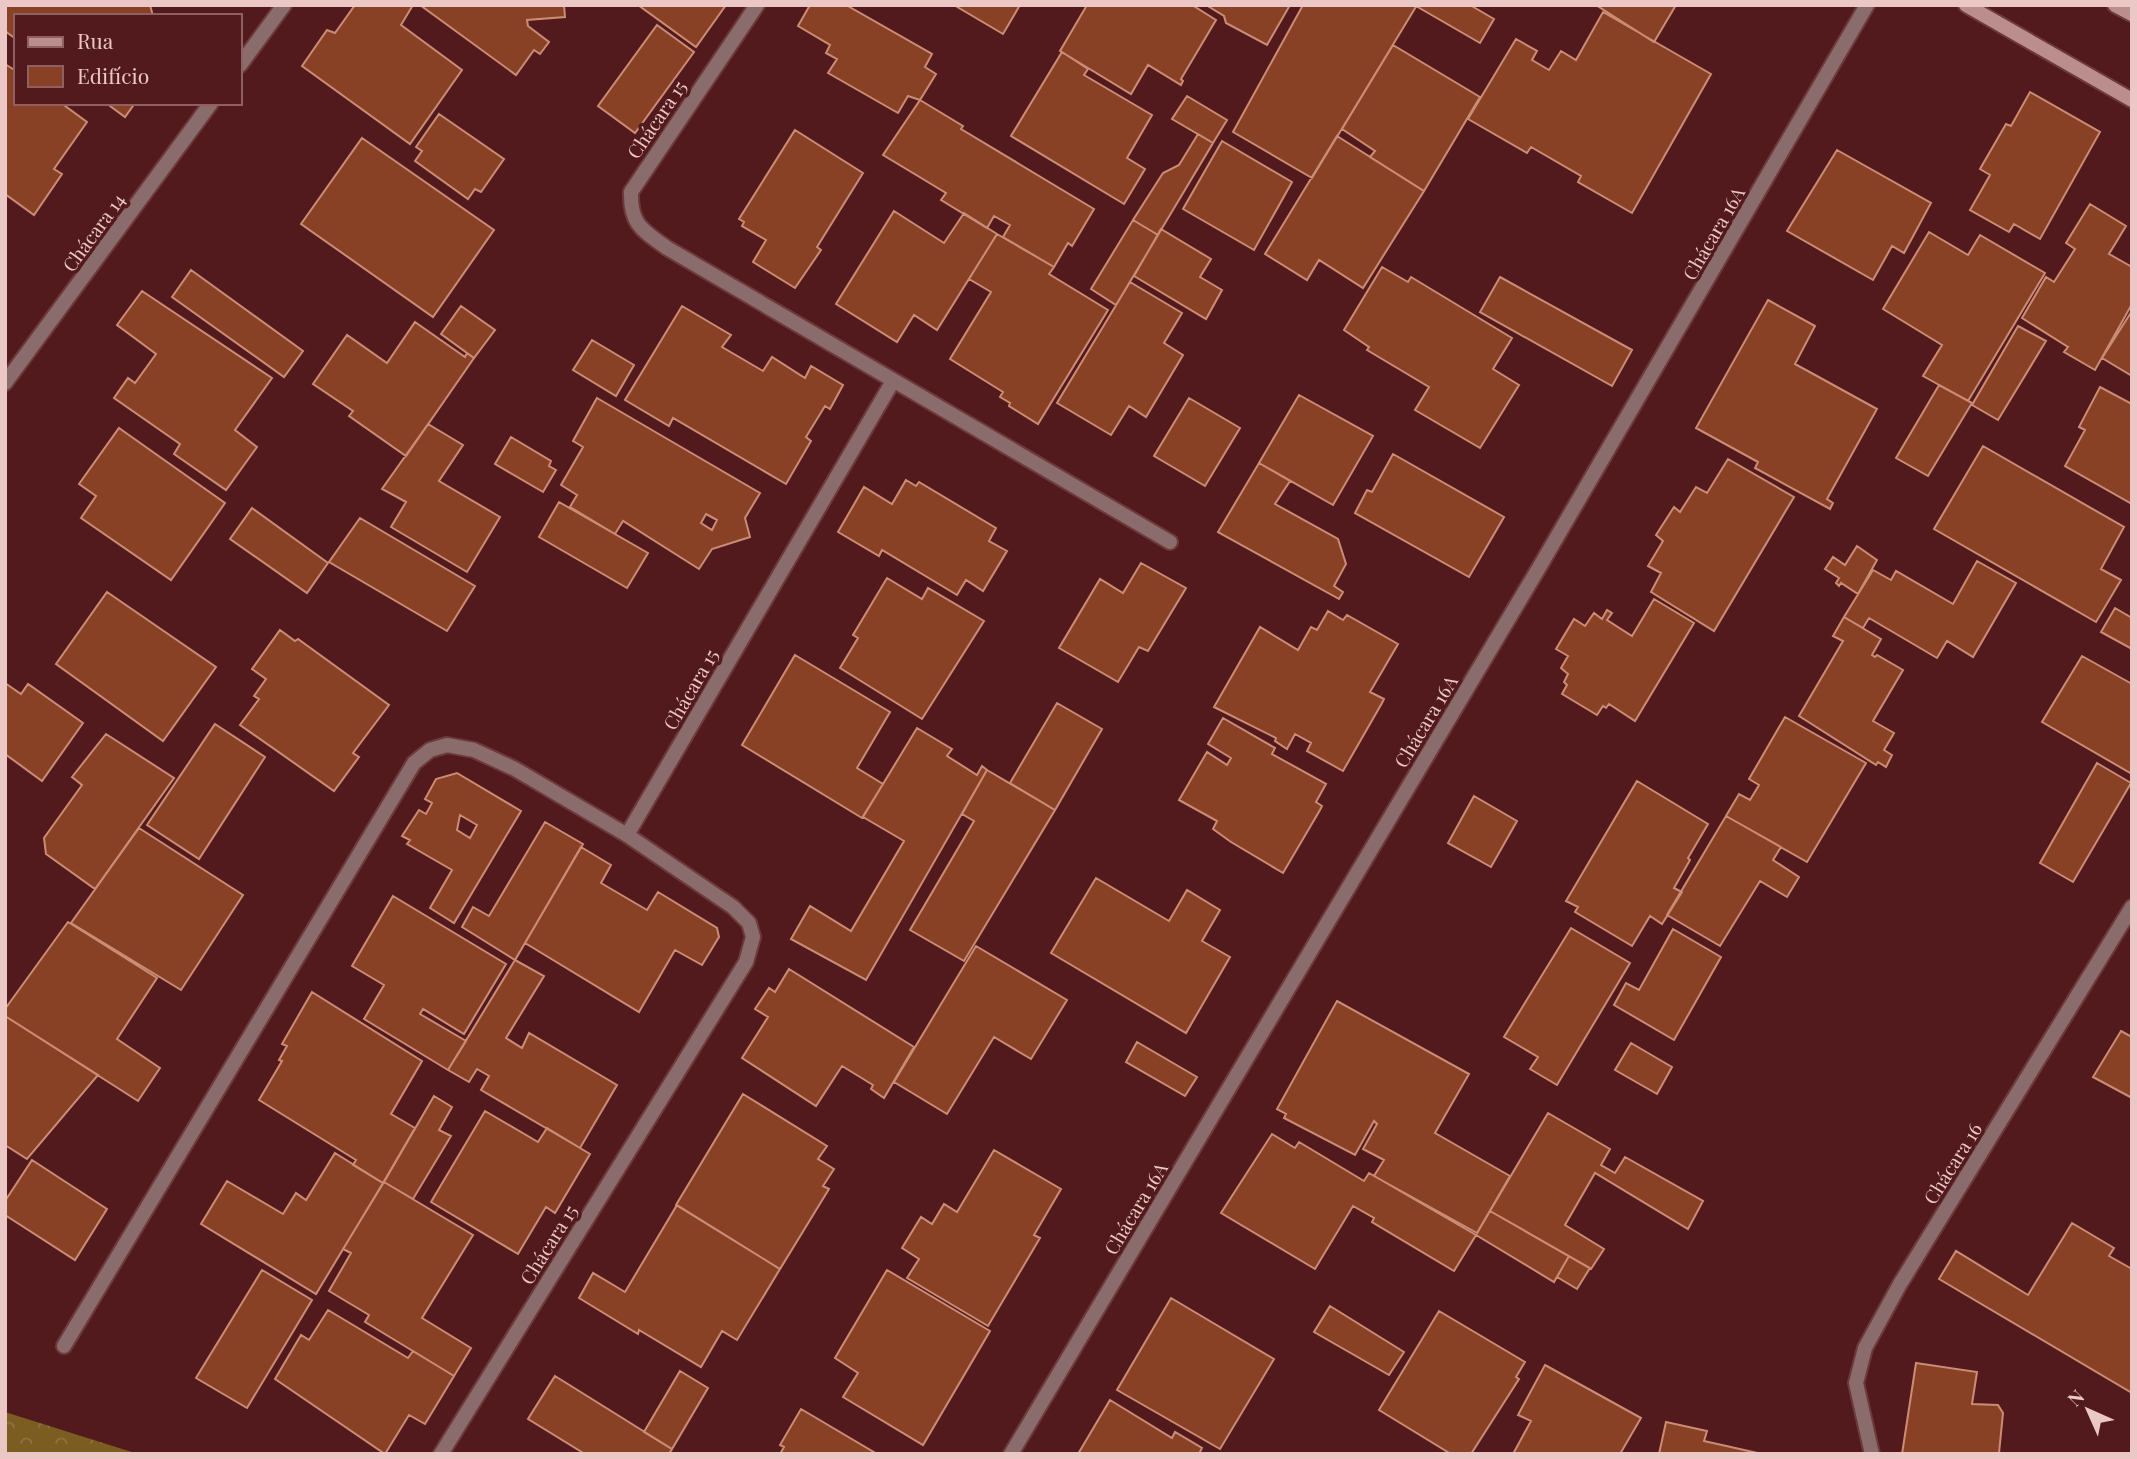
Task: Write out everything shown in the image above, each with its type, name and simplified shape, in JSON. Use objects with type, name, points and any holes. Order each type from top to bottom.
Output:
[{"type":"main road","points":[[1966,5],[2132,100]]},
{"type":"main road","points":[[2115,5],[2132,14]]},
{"type":"street","points":[[242,62],[284,5]]},
{"type":"street","name":"Chácara 15","points":[[441,1454],[746,962],[753,937],[749,923],[733,908],[627,835],[893,381],[667,248],[643,231],[631,213],[631,192],[757,5]]},
{"type":"street","name":"Chácara 16A","points":[[1011,1454],[1540,566],[1867,5]]},
{"type":"street","name":"Chácara 14","points":[[5,383],[210,105]]},
{"type":"street","points":[[893,381],[1170,542]]},
{"type":"street","points":[[64,1346],[414,763],[430,750],[447,746],[474,750],[515,769],[627,835]]},
{"type":"street","name":"Chácara 16","points":[[1872,1454],[1856,1383],[1865,1348],[1907,1272],[2132,907]]},
{"type":"green space","points":[[5,1412],[138,1454],[5,1454]]},
{"type":"building","points":[[5,5],[150,5],[152,14],[14,14],[14,38],[5,31]]},
{"type":"building","points":[[355,5],[413,5],[401,25],[462,70],[410,144],[302,66],[327,30],[335,33]]},
{"type":"building","points":[[420,5],[564,5],[565,17],[527,20],[528,26],[549,42],[540,54],[534,50],[516,75]]},
{"type":"building","points":[[638,5],[726,5],[696,47]]},
{"type":"building","points":[[810,5],[846,5],[932,54],[925,67],[936,74],[920,100],[908,96],[898,113],[828,73],[837,59],[826,53],[830,45],[798,26]]},
{"type":"building","points":[[954,5],[1020,5],[1003,34]]},
{"type":"building","points":[[1087,5],[1192,5],[1216,20],[1181,79],[1181,85],[1148,65],[1131,94],[1060,51]]},
{"type":"building","points":[[1206,5],[1290,5],[1267,45],[1226,23],[1224,16]]},
{"type":"building","points":[[1303,5],[1417,5],[1312,178],[1233,132]]},
{"type":"building","points":[[1470,5],[1494,19],[1480,43],[1416,6]]},
{"type":"building","points":[[1596,5],[1676,5],[1654,42]]},
{"type":"building","points":[[1603,12],[1711,74],[1632,213],[1578,182],[1581,176],[1531,147],[1527,153],[1468,119],[1516,39],[1537,51],[1532,60],[1549,70],[1561,51],[1576,60]]},
{"type":"building","points":[[657,25],[694,52],[635,133],[598,106]]},
{"type":"building","points":[[1393,45],[1480,97],[1424,191],[1370,157],[1375,151],[1342,129]]},
{"type":"building","points":[[1062,52],[1088,69],[1084,75],[1152,115],[1127,158],[1145,169],[1124,204],[1011,136]]},
{"type":"building","points":[[5,64],[14,70],[14,105],[64,105],[87,122],[54,169],[62,174],[34,215],[5,194]]},
{"type":"building","points":[[2030,92],[2100,132],[2040,239],[2014,224],[2009,232],[1970,210],[1990,175],[1980,169],[2006,124],[2011,126]]},
{"type":"building","points":[[1187,96],[1227,120],[1213,143],[1172,119]]},
{"type":"building","points":[[920,100],[963,126],[961,129],[1094,209],[1072,246],[1068,243],[1054,267],[1003,237],[1010,225],[994,216],[987,228],[941,200],[946,193],[883,155]]},
{"type":"building","points":[[109,105],[134,105],[125,117]]},
{"type":"building","points":[[439,114],[504,159],[481,192],[475,189],[468,199],[415,161],[422,151],[416,147]]},
{"type":"building","points":[[795,130],[863,173],[817,247],[821,250],[795,288],[753,262],[766,240],[742,226],[744,222],[739,219]]},
{"type":"building","points":[[1198,134],[1213,143],[1158,235],[1133,220],[1163,173],[1179,165]]},
{"type":"building","points":[[1337,136],[1424,191],[1363,288],[1319,260],[1307,280],[1265,254]]},
{"type":"building","points":[[362,138],[494,230],[433,317],[301,224]]},
{"type":"building","points":[[1222,141],[1292,182],[1254,250],[1183,209]]},
{"type":"building","points":[[1837,150],[1931,203],[1904,253],[1892,246],[1873,280],[1787,231]]},
{"type":"building","points":[[2090,204],[2126,226],[2109,254],[2132,267],[2132,304],[2095,370],[2064,352],[2068,347],[2022,318],[2046,277],[2054,282],[2075,249],[2066,243]]},
{"type":"building","points":[[894,211],[944,243],[964,213],[997,234],[937,330],[914,315],[897,342],[836,304]]},
{"type":"building","points":[[1133,220],[1158,235],[1116,305],[1091,289]]},
{"type":"building","points":[[1161,229],[1211,259],[1200,277],[1222,290],[1206,319],[1134,276]]},
{"type":"building","points":[[1929,232],[1968,255],[1980,235],[2045,273],[1968,401],[1923,376],[1942,345],[1883,309]]},
{"type":"building","points":[[997,234],[1054,267],[1049,274],[1108,310],[1038,424],[1009,406],[1010,403],[1000,397],[1003,392],[950,359],[991,292],[969,279]]},
{"type":"building","points":[[1382,267],[1408,282],[1411,277],[1512,338],[1493,369],[1519,385],[1480,448],[1415,410],[1429,387],[1367,350],[1369,347],[1344,330]]},
{"type":"building","points":[[191,270],[303,351],[284,377],[172,297]]},
{"type":"building","points":[[1500,277],[1632,350],[1612,386],[1480,312]]},
{"type":"building","points":[[1130,282],[1182,313],[1164,343],[1183,355],[1146,417],[1129,406],[1111,435],[1057,403]]},
{"type":"building","points":[[142,291],[272,378],[235,430],[257,447],[226,490],[174,454],[180,444],[114,398],[128,378],[135,383],[156,354],[117,325]]},
{"type":"building","points":[[1768,300],[1815,326],[1795,364],[1877,409],[1827,499],[1833,503],[1830,509],[1755,468],[1758,462],[1696,428]]},
{"type":"building","points":[[461,306],[495,330],[474,358],[441,334]]},
{"type":"building","points":[[682,306],[731,335],[722,347],[763,371],[772,357],[805,378],[811,366],[843,385],[830,409],[825,406],[806,437],[811,441],[786,484],[673,418],[669,426],[625,400]]},
{"type":"building","points":[[2132,311],[2132,376],[2102,358]]},
{"type":"building","points":[[415,322],[465,357],[467,353],[474,358],[406,456],[349,416],[353,411],[313,384],[347,335],[387,363]]},
{"type":"building","points":[[2018,326],[2046,341],[1998,420],[1972,405]]},
{"type":"building","points":[[592,340],[634,365],[616,396],[573,370]]},
{"type":"building","points":[[1939,385],[1972,403],[1928,476],[1896,458]]},
{"type":"building","points":[[2100,387],[2132,404],[2132,504],[2065,466],[2085,430],[2079,427]]},
{"type":"building","points":[[1299,395],[1373,436],[1333,505],[1259,463]]},
{"type":"building","points":[[597,398],[760,493],[745,518],[750,537],[712,549],[699,569],[623,521],[615,534],[570,507],[577,495],[561,485],[583,447],[573,441]],"holes":[[[706,514],[717,520],[712,530],[701,523]]]},
{"type":"building","points":[[1189,398],[1240,428],[1205,486],[1154,456]]},
{"type":"building","points":[[428,424],[463,445],[439,481],[500,517],[467,572],[391,527],[406,502],[382,489]]},
{"type":"building","points":[[119,428],[225,503],[171,580],[81,518],[96,496],[79,484]]},
{"type":"building","points":[[511,437],[551,461],[549,466],[556,470],[543,492],[495,464]]},
{"type":"building","points":[[1983,446],[2124,527],[2101,569],[2121,580],[2096,622],[1934,529]]},
{"type":"building","points":[[1393,454],[1504,517],[1469,577],[1355,513],[1367,490],[1372,492]]},
{"type":"building","points":[[1728,459],[1794,497],[1714,631],[1651,592],[1661,573],[1648,566],[1663,541],[1656,535],[1674,507],[1680,512],[1696,487],[1707,493]]},
{"type":"building","points":[[1259,463],[1290,481],[1275,504],[1338,539],[1346,564],[1334,586],[1343,592],[1339,599],[1218,532]]},
{"type":"building","points":[[906,480],[916,486],[919,482],[996,528],[989,541],[1007,551],[983,591],[966,580],[957,595],[882,550],[879,556],[838,532],[864,487],[892,504]]},
{"type":"building","points":[[559,502],[648,553],[627,588],[539,537]]},
{"type":"building","points":[[252,508],[328,563],[307,593],[230,539]]},
{"type":"building","points":[[360,518],[475,586],[447,631],[329,562]]},
{"type":"building","points":[[1857,546],[1877,560],[1858,594],[1841,583],[1839,586],[1836,583],[1839,578],[1825,569],[1833,557],[1845,565]]},
{"type":"building","points":[[1977,561],[2016,583],[1973,657],[1947,641],[1937,658],[1869,618],[1863,628],[1844,617],[1873,570],[1891,580],[1896,571],[1953,604]]},
{"type":"building","points":[[1141,563],[1186,588],[1148,651],[1139,647],[1118,682],[1059,648],[1100,579],[1123,593]]},
{"type":"building","points":[[887,578],[922,599],[928,588],[984,621],[922,719],[840,668],[858,638],[853,635]]},
{"type":"building","points":[[107,592],[216,667],[163,741],[56,664]]},
{"type":"building","points":[[1654,599],[1694,623],[1635,721],[1609,704],[1606,708],[1603,706],[1597,715],[1562,694],[1567,685],[1564,682],[1568,674],[1561,668],[1568,656],[1556,649],[1574,619],[1585,626],[1594,613],[1602,619],[1607,610],[1612,613],[1607,620],[1632,636]]},
{"type":"building","points":[[2115,608],[2132,618],[2132,649],[2101,632]]},
{"type":"building","points":[[1328,611],[1343,620],[1347,615],[1398,644],[1370,692],[1384,699],[1343,771],[1307,751],[1311,743],[1295,734],[1287,749],[1275,741],[1276,738],[1214,707],[1260,627],[1298,650],[1311,627],[1317,630]]},
{"type":"building","points":[[1844,617],[1881,639],[1872,655],[1877,655],[1903,670],[1873,721],[1894,733],[1884,750],[1892,755],[1886,767],[1878,762],[1876,765],[1799,716],[1843,641],[1833,636]]},
{"type":"building","points":[[280,630],[295,641],[298,639],[389,705],[353,753],[359,757],[334,791],[240,725],[259,699],[254,696],[266,679],[252,669]]},
{"type":"building","points":[[795,655],[890,712],[857,768],[883,784],[862,818],[742,745]]},
{"type":"building","points":[[2082,656],[2132,684],[2132,774],[2042,722]]},
{"type":"building","points":[[5,683],[21,694],[28,684],[83,723],[42,781],[5,754]]},
{"type":"building","points":[[1057,703],[1102,729],[1055,810],[1010,783]]},
{"type":"building","points":[[1785,717],[1866,763],[1807,862],[1726,816],[1739,794],[1750,800],[1759,785],[1749,779]]},
{"type":"building","points":[[1223,718],[1275,748],[1272,754],[1326,784],[1316,802],[1322,806],[1283,873],[1213,829],[1217,821],[1179,800],[1207,752],[1227,765],[1231,758],[1208,744]]},
{"type":"building","points":[[215,724],[265,757],[199,859],[147,825]]},
{"type":"building","points":[[917,728],[952,749],[947,756],[977,775],[982,766],[987,770],[866,980],[791,939],[810,906],[851,931],[904,841],[863,817]]},
{"type":"building","points":[[106,734],[174,778],[95,889],[46,854],[44,838],[82,785],[72,777]]},
{"type":"building","points":[[2097,763],[2131,783],[2073,882],[2040,863]]},
{"type":"building","points":[[987,770],[1055,810],[964,961],[910,930],[974,821],[962,814]]},
{"type":"building","points":[[457,773],[521,811],[454,923],[430,908],[452,870],[407,844],[410,840],[402,836],[419,810],[426,814],[432,803],[425,799],[436,779]],"holes":[[[460,815],[477,825],[470,838],[457,830]]]},
{"type":"building","points":[[1637,781],[1708,824],[1674,888],[1682,892],[1662,924],[1650,916],[1632,946],[1575,912],[1578,907],[1566,901]]},
{"type":"building","points":[[1474,796],[1517,821],[1491,867],[1448,843]]},
{"type":"building","points":[[1726,816],[1781,847],[1773,860],[1799,877],[1787,897],[1760,881],[1720,946],[1667,915]]},
{"type":"building","points":[[545,822],[583,844],[515,960],[462,927],[473,907],[489,916]]},
{"type":"building","points":[[139,828],[243,895],[181,990],[71,923]]},
{"type":"building","points":[[581,847],[611,865],[601,883],[647,910],[658,892],[717,928],[719,937],[702,965],[675,950],[639,1012],[525,943]]},
{"type":"building","points":[[1096,878],[1169,921],[1187,890],[1220,910],[1202,941],[1230,957],[1186,1033],[1051,953]]},
{"type":"building","points":[[393,896],[506,964],[464,1034],[423,1009],[420,1014],[466,1041],[448,1070],[364,1019],[384,985],[352,966]]},
{"type":"building","points":[[68,922],[157,978],[117,1039],[160,1068],[138,1101],[5,1016],[5,1009]]},
{"type":"building","points":[[1571,928],[1630,963],[1557,1085],[1530,1069],[1538,1057],[1504,1037]]},
{"type":"building","points":[[1673,929],[1721,957],[1674,1040],[1614,1005],[1626,983],[1639,990]]},
{"type":"building","points":[[976,946],[1067,1000],[1031,1059],[994,1037],[947,1114],[894,1082]]},
{"type":"building","points":[[515,960],[544,976],[506,1038],[522,1048],[529,1033],[617,1085],[580,1148],[481,1090],[489,1076],[477,1069],[469,1082],[448,1070]]},
{"type":"building","points":[[789,969],[914,1047],[884,1098],[871,1089],[873,1085],[842,1066],[816,1106],[742,1058],[768,1017],[755,1009],[769,988],[775,992]]},
{"type":"building","points":[[312,992],[422,1061],[391,1114],[415,1128],[383,1183],[353,1165],[356,1160],[259,1100],[282,1061],[279,1060],[287,1046],[282,1044]]},
{"type":"building","points":[[1337,1001],[1469,1074],[1435,1133],[1510,1176],[1477,1233],[1374,1176],[1384,1160],[1363,1149],[1377,1124],[1374,1121],[1355,1155],[1284,1118],[1286,1114],[1277,1109]]},
{"type":"building","points":[[5,1016],[98,1075],[27,1159],[5,1145]]},
{"type":"building","points":[[2121,1031],[2132,1037],[2132,1098],[2093,1077]]},
{"type":"building","points":[[1137,1042],[1197,1077],[1185,1096],[1126,1062]]},
{"type":"building","points":[[1631,1043],[1672,1067],[1657,1094],[1615,1070]]},
{"type":"building","points":[[743,1094],[827,1146],[818,1159],[834,1169],[823,1186],[829,1189],[780,1269],[676,1205]]},
{"type":"building","points":[[434,1096],[452,1107],[439,1130],[451,1136],[413,1199],[384,1182]]},
{"type":"building","points":[[485,1111],[538,1142],[547,1128],[590,1154],[555,1213],[546,1207],[518,1254],[431,1202]]},
{"type":"building","points":[[1548,1113],[1610,1149],[1601,1165],[1615,1173],[1625,1157],[1703,1201],[1688,1229],[1595,1173],[1565,1225],[1604,1249],[1591,1269],[1490,1211]]},
{"type":"building","points":[[1272,1134],[1295,1148],[1299,1142],[1364,1181],[1369,1173],[1476,1235],[1454,1271],[1372,1222],[1374,1218],[1353,1206],[1315,1269],[1221,1213]]},
{"type":"building","points":[[994,1150],[1061,1189],[1034,1235],[1040,1238],[988,1326],[907,1278],[919,1259],[902,1248],[921,1217],[932,1224],[944,1204],[957,1212]]},
{"type":"building","points":[[335,1153],[383,1183],[316,1294],[201,1224],[227,1181],[283,1214],[296,1193],[306,1200]]},
{"type":"building","points":[[32,1160],[107,1209],[75,1260],[5,1215],[5,1201]]},
{"type":"building","points":[[384,1182],[473,1235],[422,1318],[471,1348],[454,1376],[365,1322],[369,1315],[329,1291],[351,1253],[343,1249]]},
{"type":"building","points":[[677,1205],[780,1269],[737,1340],[722,1331],[701,1367],[639,1330],[638,1334],[579,1298],[593,1273],[625,1292]]},
{"type":"building","points":[[1490,1211],[1569,1256],[1554,1282],[1476,1235]]},
{"type":"building","points":[[2072,1223],[2114,1248],[2109,1256],[2132,1269],[2132,1393],[1939,1279],[1956,1251],[2028,1295]]},
{"type":"building","points":[[1569,1256],[1590,1268],[1577,1289],[1557,1277]]},
{"type":"building","points":[[262,1270],[312,1300],[247,1408],[196,1378]]},
{"type":"building","points":[[887,1270],[990,1331],[923,1445],[843,1397],[858,1373],[835,1358]]},
{"type":"building","points":[[1171,1298],[1274,1359],[1220,1449],[1117,1390]]},
{"type":"building","points":[[1330,1306],[1404,1352],[1389,1375],[1314,1332]]},
{"type":"building","points":[[328,1310],[408,1358],[413,1351],[454,1376],[425,1424],[409,1415],[385,1454],[275,1379],[301,1335],[309,1340]]},
{"type":"building","points":[[1439,1311],[1525,1362],[1516,1377],[1519,1379],[1471,1454],[1451,1454],[1379,1410]]},
{"type":"building","points":[[1916,1363],[1977,1372],[1972,1404],[1998,1405],[2003,1413],[1999,1453],[1902,1454]]},
{"type":"building","points":[[1545,1365],[1641,1418],[1620,1454],[1513,1454],[1531,1421],[1518,1415]]},
{"type":"building","points":[[680,1371],[708,1388],[672,1449],[644,1432]]},
{"type":"building","points":[[555,1376],[672,1449],[669,1454],[585,1454],[528,1419]]},
{"type":"building","points":[[1110,1400],[1172,1438],[1175,1432],[1202,1448],[1199,1454],[1078,1454]]},
{"type":"building","points":[[801,1409],[877,1454],[780,1454],[784,1447],[780,1445]]},
{"type":"building","points":[[1666,1422],[1707,1431],[1704,1441],[1762,1454],[1659,1454]]}]
